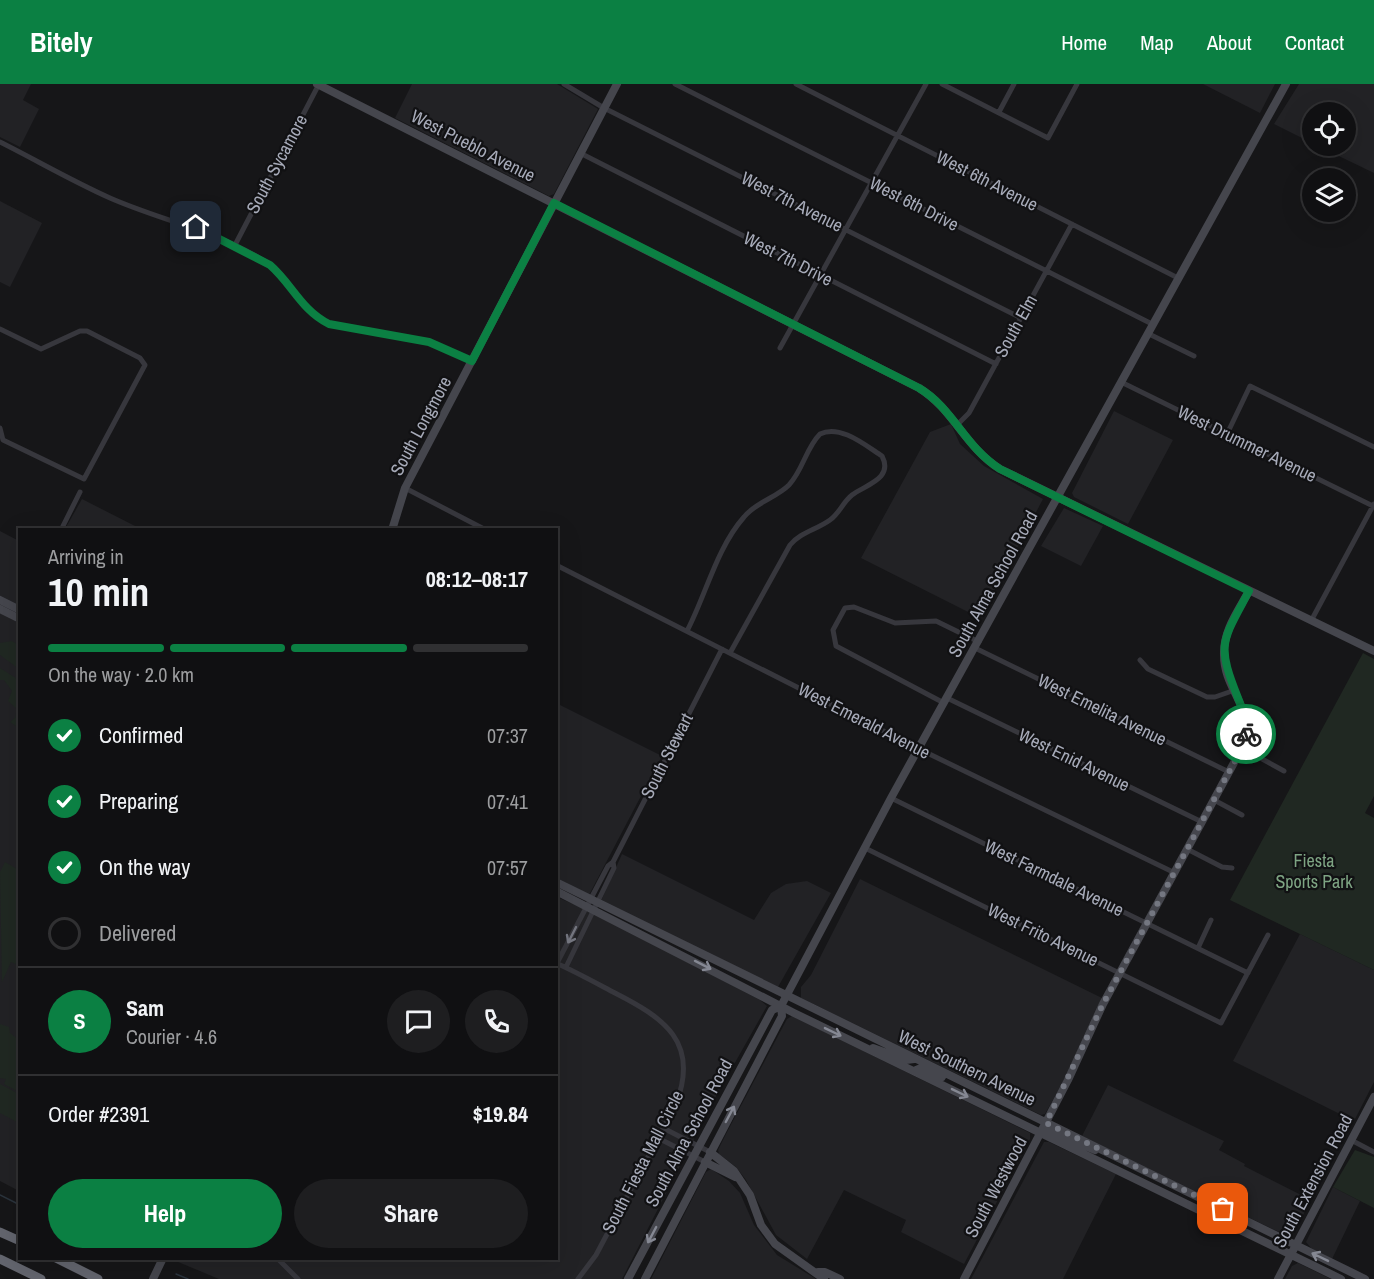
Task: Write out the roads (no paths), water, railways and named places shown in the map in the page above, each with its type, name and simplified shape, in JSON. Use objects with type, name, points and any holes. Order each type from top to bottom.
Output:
[{"type":"highway","points":[[0,1232],[18,1240]]},
{"type":"highway","points":[[0,1259],[41,1279]]},
{"type":"highway","points":[[60,1260],[99,1279]]},
{"type":"main road","name":"West Pueblo Avenue","points":[[318,84],[931,396],[957,425],[974,449],[988,461],[1057,497],[1374,651]]},
{"type":"main road","name":"South Longmore","points":[[392,528],[396,509],[405,488],[616,84]]},
{"type":"main road","name":"South Alma School Road","points":[[645,1279],[783,1016],[781,1006],[786,996],[891,798],[1286,84]]},
{"type":"main road","name":"South Westwood","points":[[963,1279],[1046,1123],[1120,973],[1242,748],[1248,725],[1225,667],[1224,646],[1231,623],[1249,591]]},
{"type":"main road","points":[[0,600],[18,614]]},
{"type":"main road","points":[[0,609],[18,615]]},
{"type":"main road","name":"West Southern Avenue","points":[[558,883],[593,905],[781,1006],[1341,1279]]},
{"type":"main road","name":"West Southern Avenue","points":[[558,892],[593,905],[786,996],[1365,1279]]},
{"type":"main road","name":"South Alma School Road","points":[[628,1279],[772,1010],[781,1006]]},
{"type":"main road","points":[[862,1046],[883,1050],[906,1060],[915,1059]]},
{"type":"main road","points":[[914,1071],[921,1068],[966,1084]]},
{"type":"main road","name":"South Extension Road","points":[[1278,1279],[1374,1097]]},
{"type":"main road","points":[[989,1107],[1003,1109],[1037,1125],[1046,1123]]},
{"type":"main road","points":[[1041,1132],[1049,1130],[1085,1147],[1103,1150]]},
{"type":"main road","points":[[710,1152],[734,1171],[735,1178]]},
{"type":"main road","points":[[705,1162],[735,1178],[750,1196],[761,1225],[775,1244],[791,1257],[818,1272],[824,1279]]},
{"type":"main road","points":[[1138,1180],[1143,1170]]},
{"type":"main road","points":[[1202,1211],[1207,1207],[1225,1216],[1246,1221]]},
{"type":"main road","points":[[153,1279],[163,1260]]},
{"type":"main road","points":[[818,1272],[825,1272],[840,1279]]},
{"type":"street","name":"South Sycamore","points":[[235,245],[318,84]]},
{"type":"street","name":"West 7th Avenue","points":[[564,84],[604,108],[1021,318]]},
{"type":"street","name":"West 6th Drive","points":[[675,84],[1152,324]]},
{"type":"street","name":"West 6th Avenue","points":[[796,84],[1178,278]]},
{"type":"street","points":[[780,348],[926,84]]},
{"type":"street","points":[[942,84],[950,86],[1048,138],[1077,84]]},
{"type":"street","points":[[999,112],[1014,84]]},
{"type":"street","points":[[0,142],[109,197],[200,229],[235,245],[270,265],[278,272],[302,306],[315,317],[329,324],[429,342],[472,361]]},
{"type":"street","name":"West 7th Drive","points":[[580,153],[996,364]]},
{"type":"street","name":"South Elm","points":[[957,425],[969,413],[1072,224]]},
{"type":"street","points":[[0,328],[41,349],[80,330],[87,331],[140,357],[145,362],[84,479],[8,443],[1,436],[0,428]]},
{"type":"street","points":[[1147,333],[1194,356]]},
{"type":"street","name":"West Drummer Avenue","points":[[1121,382],[1373,505]]},
{"type":"street","points":[[1227,434],[1250,386],[1374,447]]},
{"type":"street","points":[[687,631],[701,604],[710,577],[737,527],[754,508],[789,485],[820,434],[826,431],[841,432],[882,456],[885,462],[884,469],[875,483],[850,496],[830,520],[804,532],[789,545],[730,653]]},
{"type":"street","points":[[405,488],[482,528]]},
{"type":"street","points":[[62,528],[80,492]]},
{"type":"street","points":[[1311,621],[1373,505]]},
{"type":"street","name":"West Emerald Avenue","points":[[558,566],[919,749],[1175,873]]},
{"type":"street","name":"West Emelita Avenue","points":[[839,618],[845,608],[854,606],[896,622],[936,621],[977,645],[1229,772]]},
{"type":"street","name":"West Enid Avenue","points":[[839,618],[833,638],[842,651],[1202,822]]},
{"type":"street","name":"South Stewart","points":[[566,967],[608,866],[613,862],[722,649]]},
{"type":"street","points":[[1140,660],[1148,669],[1207,697],[1215,697],[1235,690]]},
{"type":"street","points":[[1242,748],[1284,771]]},
{"type":"street","name":"West Farmdale Avenue","points":[[891,798],[1248,973]]},
{"type":"street","points":[[1214,800],[1242,815]]},
{"type":"street","name":"West Frito Avenue","points":[[865,848],[1221,1023],[1248,973]]},
{"type":"street","points":[[1187,849],[1222,867],[1232,868]]},
{"type":"street","name":"South Stewart","points":[[558,961],[593,905]]},
{"type":"street","points":[[1197,948],[1211,920]]},
{"type":"street","points":[[1248,973],[1268,935]]},
{"type":"street","name":"South Fiesta Mall Circle","points":[[558,963],[648,1010],[666,1025],[678,1040],[683,1061],[681,1092],[596,1255],[578,1279]]},
{"type":"street","points":[[663,1128],[710,1152]]},
{"type":"street","points":[[658,1138],[705,1162]]},
{"type":"street","points":[[1351,1140],[1374,1152]]},
{"type":"street","points":[[279,1260],[298,1279]]},
{"type":"waterway","points":[[0,1195],[18,1204]]},
{"type":"waterway","points":[[176,1274],[188,1279]]},
{"type":"park label","name":"Fiesta Sports Park","points":[[1314,871]]}]
